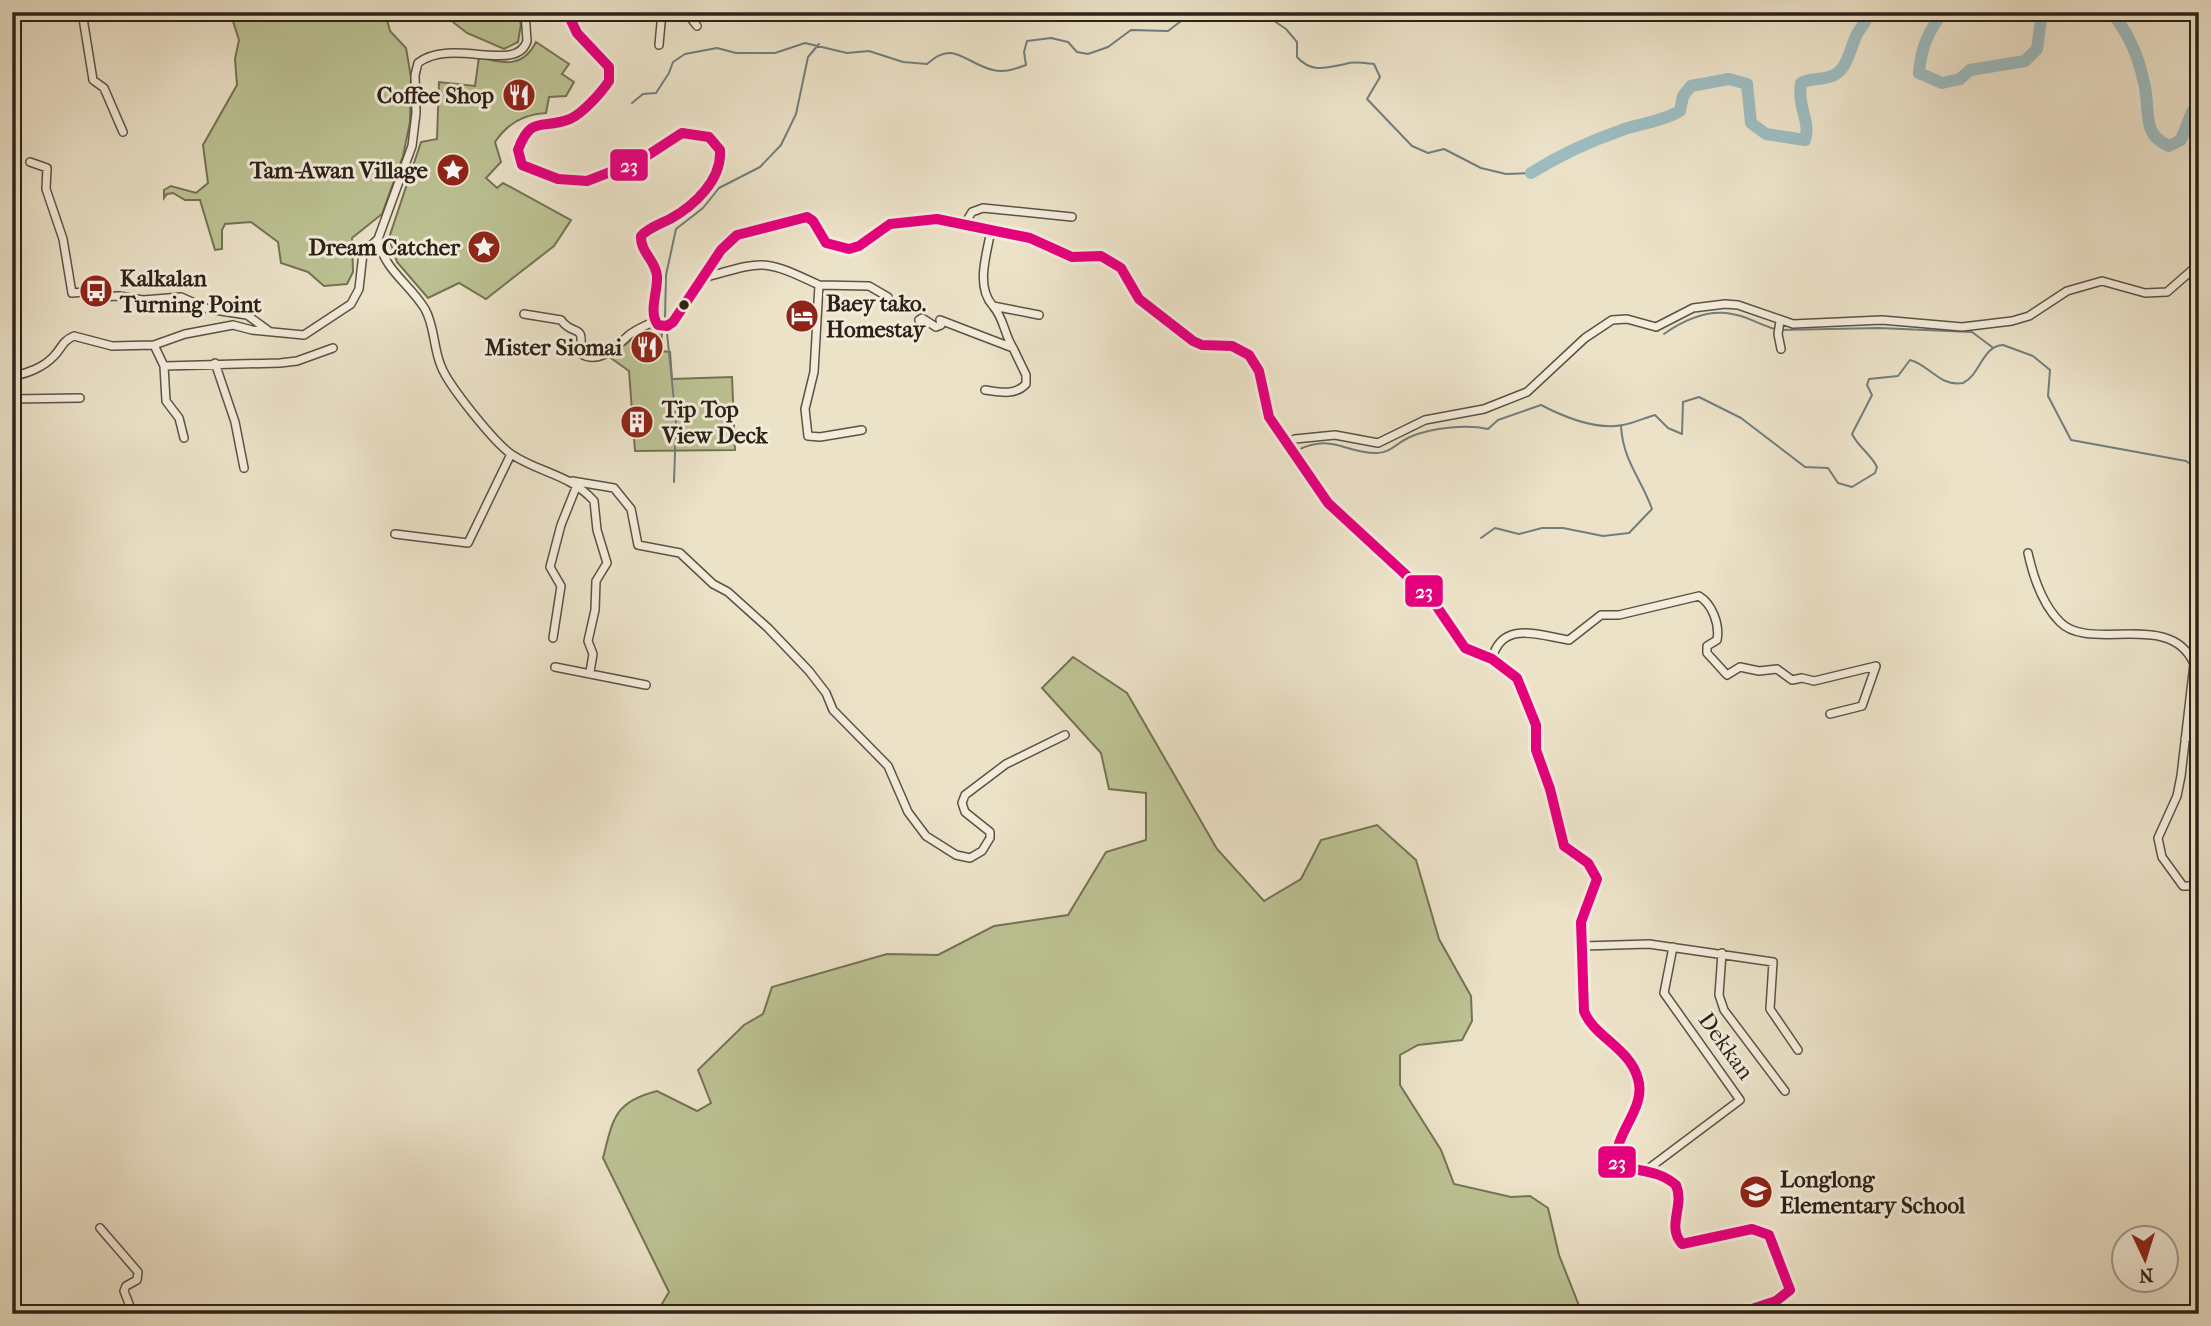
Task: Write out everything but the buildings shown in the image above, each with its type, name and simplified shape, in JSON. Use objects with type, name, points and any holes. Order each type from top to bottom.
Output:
[{"type":"main road","points":[[567,12],[577,33],[610,67],[609,81],[574,117],[540,123],[530,129],[518,150],[522,165],[558,179],[582,182],[639,162],[682,133],[709,137],[720,150],[716,171],[699,197],[683,211],[641,234],[643,248],[656,272],[655,321],[663,326],[673,322],[721,250],[737,234],[799,217],[811,218],[824,241],[841,250],[859,246],[882,228],[903,220],[937,219],[1030,238],[1072,257],[1109,259],[1121,268],[1139,299],[1193,341],[1202,345],[1232,346],[1244,351],[1257,365],[1266,412],[1334,510],[1431,598],[1465,648],[1492,659],[1517,678],[1536,725],[1536,750],[1550,789],[1564,846],[1588,863],[1597,876],[1596,888],[1581,922],[1585,1016],[1625,1054],[1640,1086],[1631,1119],[1618,1145],[1617,1162],[1628,1168],[1648,1169],[1676,1185],[1679,1203],[1674,1227],[1682,1244],[1752,1230],[1765,1232],[1771,1238],[1786,1273],[1789,1291],[1776,1301],[1737,1314]]},
{"type":"street","points":[[82,12],[93,80],[104,88],[123,132]]},
{"type":"street","points":[[12,376],[44,364],[55,355],[63,342],[74,336],[112,346],[155,345],[185,334],[233,325],[304,335],[351,304],[359,289],[363,253],[377,239],[412,146],[416,113],[415,75],[418,63],[444,52],[463,51],[496,57],[520,52],[527,41],[525,12]]},
{"type":"street","points":[[659,45],[662,12]]},
{"type":"street","points":[[686,12],[697,26]]},
{"type":"street","points":[[30,162],[47,168],[46,189],[63,239],[72,293],[96,291],[96,297],[119,296],[143,300],[181,297],[208,309],[247,315],[270,332]]},
{"type":"street","points":[[964,225],[972,212],[982,208],[1072,217]]},
{"type":"street","points":[[985,390],[1018,391],[1026,384],[1026,375],[1003,329],[1003,319],[983,286],[991,230]]},
{"type":"street","points":[[377,239],[385,262],[419,300],[429,317],[444,372],[466,403],[511,454],[575,483],[614,488],[631,509],[638,545],[680,553],[713,584],[728,592],[768,628],[809,671],[826,693],[833,709],[888,766],[916,824],[926,836],[956,855],[970,858],[977,855],[990,838],[990,832],[965,811],[962,803],[965,795],[1006,764],[1065,735]]},
{"type":"street","points":[[703,278],[752,264],[771,263],[819,285],[869,286],[888,297]]},
{"type":"street","points":[[1286,443],[1295,439],[1335,435],[1378,443],[1425,420],[1484,410],[1536,386],[1585,338],[1612,320],[1628,319],[1656,327],[1693,307],[1725,304],[1738,305],[1779,327],[1882,320],[1962,327],[2012,321],[2029,316],[2067,291],[2102,281],[2145,293],[2168,292],[2185,280],[2199,264]]},
{"type":"street","points":[[819,285],[814,372],[805,409],[808,436],[820,437],[862,430]]},
{"type":"street","points":[[993,306],[1039,316]]},
{"type":"street","points":[[524,314],[561,320],[565,325],[580,330],[580,353],[588,357],[617,349],[630,335],[655,321]]},
{"type":"street","points":[[919,320],[922,318],[936,327],[941,325],[940,320],[1013,348]]},
{"type":"street","points":[[1779,327],[1781,349]]},
{"type":"street","points":[[155,345],[164,366],[166,401],[179,418],[184,438]]},
{"type":"street","points":[[164,366],[297,361],[334,348]]},
{"type":"street","points":[[215,363],[235,422],[244,468]]},
{"type":"street","points":[[12,399],[80,398]]},
{"type":"street","points":[[395,534],[468,543],[511,454]]},
{"type":"street","points":[[553,638],[561,586],[550,567],[575,483]]},
{"type":"street","points":[[575,483],[594,501],[597,530],[607,563],[596,581],[595,610],[588,641],[593,654],[590,672]]},
{"type":"street","points":[[2028,553],[2038,586],[2061,624],[2081,632],[2165,638],[2189,653],[2194,664],[2177,796],[2158,838],[2158,848],[2181,883],[2199,886]]},
{"type":"street","points":[[1492,659],[1501,642],[1521,631],[1569,640],[1601,615],[1619,615],[1699,596],[1704,599],[1717,626],[1717,639],[1707,646],[1707,653],[1727,675],[1740,667],[1759,671],[1777,669],[1793,680],[1802,678],[1814,681],[1876,666],[1862,706],[1830,714]]},
{"type":"street","points":[[555,667],[646,685]]},
{"type":"street","points":[[2185,739],[2199,733]]},
{"type":"street","points":[[1583,946],[1649,944],[1773,962],[1770,1009],[1798,1050]]},
{"type":"street","name":"Dekkan","points":[[1648,1169],[1740,1100],[1664,993],[1673,947]]},
{"type":"street","points":[[1722,953],[1719,995],[1724,1010],[1785,1091]]},
{"type":"street","points":[[100,1228],[138,1272],[138,1280],[125,1286],[124,1291],[133,1314]]},
{"type":"green space","points":[[230,12],[385,12],[390,31],[406,48],[411,77],[410,122],[403,156],[382,214],[352,238],[353,272],[347,284],[324,286],[308,272],[281,263],[278,242],[251,222],[225,224],[222,230],[222,249],[215,250],[200,200],[185,200],[173,193],[164,198],[164,190],[171,186],[196,193],[208,183],[203,145],[237,85],[235,59],[239,40]]},
{"type":"green space","points":[[440,12],[516,12],[521,24],[518,42],[504,49],[467,33]]},
{"type":"green space","name":"Tam-Awan Village","points":[[536,42],[569,64],[562,74],[574,82],[566,96],[549,97],[546,113],[523,118],[500,136],[495,142],[501,162],[486,178],[497,188],[503,183],[571,220],[554,246],[486,299],[459,283],[428,298],[397,262],[389,238],[421,142],[437,139],[439,82],[475,86],[479,57],[512,62],[525,56]]},
{"type":"green space","points":[[651,326],[662,333],[660,351],[670,352],[672,379],[732,377],[735,450],[635,451],[629,371],[608,356]]},
{"type":"green space","points":[[1073,657],[1127,693],[1217,849],[1264,901],[1301,879],[1321,840],[1377,825],[1416,860],[1439,939],[1471,996],[1472,1021],[1462,1040],[1418,1045],[1400,1055],[1400,1085],[1441,1150],[1454,1184],[1511,1197],[1530,1196],[1548,1208],[1559,1255],[1580,1308],[1586,1314],[656,1314],[669,1292],[603,1158],[613,1123],[624,1107],[643,1095],[657,1091],[697,1111],[711,1103],[698,1070],[744,1025],[763,1014],[772,987],[887,954],[938,955],[994,926],[1068,915],[1106,852],[1146,840],[1146,793],[1109,789],[1101,753],[1042,688]]},
{"type":"waterway","points":[[632,103],[643,94],[656,93],[673,62],[685,54],[717,48],[736,53],[775,53],[805,43],[847,53],[869,51],[903,62],[927,64],[945,53],[952,53],[983,67],[1006,71],[1026,65],[1024,52],[1027,41],[1051,38],[1068,42],[1077,52],[1088,54],[1108,47],[1131,30],[1168,31],[1193,12]]},
{"type":"waterway","points":[[1261,12],[1286,29],[1297,42],[1297,57],[1308,65],[1319,68],[1359,62],[1374,64],[1380,77],[1367,99],[1412,146],[1428,153],[1444,149],[1481,168],[1506,174],[1531,173]]},
{"type":"waterway","points":[[1531,173],[1598,139],[1666,118],[1680,111],[1683,96],[1691,86],[1729,79],[1747,84],[1751,123],[1766,134],[1805,140],[1801,83],[1829,77],[1840,71],[1868,12]]},
{"type":"waterway","points":[[1943,12],[1926,41],[1919,73],[1942,83],[1960,79],[1970,70],[2025,61],[2037,49],[2042,12]]},
{"type":"waterway","points":[[2111,12],[2123,28],[2136,55],[2145,88],[2150,127],[2157,139],[2169,146],[2181,140],[2192,112],[2199,104]]},
{"type":"waterway","points":[[665,319],[666,275],[676,229],[703,208],[719,188],[760,167],[781,145],[796,114],[808,57],[819,44]]},
{"type":"waterway","points":[[1664,334],[1688,320],[1714,313],[1738,315],[1775,329]]},
{"type":"waterway","points":[[1780,330],[1879,328],[1972,332],[1992,347]]},
{"type":"waterway","points":[[667,333],[676,421],[674,482]]},
{"type":"waterway","points":[[1298,450],[1320,443],[1382,453],[1410,437],[1428,431],[1459,427],[1488,429],[1498,420],[1541,405],[1570,418],[1602,426],[1623,425],[1655,415],[1668,428],[1682,434],[1683,402],[1699,397],[1741,418],[1805,467],[1828,468],[1838,483],[1852,487],[1875,473],[1877,467],[1852,434],[1872,395],[1867,385],[1869,379],[1898,376],[1910,360],[1947,382],[1963,383],[1974,373],[1990,350],[2003,345],[2033,356],[2050,370],[2048,396],[2071,440],[2186,461],[2199,470]]},
{"type":"waterway","points":[[1481,538],[1495,528],[1519,534],[1542,528],[1563,528],[1603,536],[1629,533],[1652,509],[1625,449],[1621,426]]},
{"type":"transit line","name":"23","points":[[567,12],[577,33],[609,67],[609,81],[575,116],[561,122],[533,127],[518,150],[522,165],[558,179],[587,181],[639,161],[682,133],[709,137],[720,150],[716,172],[705,191],[679,214],[641,236],[641,242],[657,276],[654,314],[658,325],[667,326],[673,322],[721,250],[737,235],[807,217],[813,221],[826,243],[849,249],[859,246],[890,224],[937,219],[1030,238],[1072,257],[1101,256],[1121,268],[1139,299],[1193,341],[1202,345],[1232,346],[1249,355],[1259,371],[1269,417],[1328,503],[1431,598],[1465,648],[1492,659],[1517,678],[1536,725],[1536,750],[1550,789],[1564,846],[1588,863],[1597,879],[1581,922],[1584,1011],[1595,1028],[1620,1050],[1634,1068],[1640,1090],[1638,1101],[1620,1141],[1617,1162],[1629,1168],[1659,1175],[1676,1185],[1678,1201],[1675,1223],[1682,1244],[1752,1229],[1769,1235],[1790,1290],[1776,1301],[1737,1314]]},
{"type":"place","name":"Coffee Shop","points":[[519,95]]},
{"type":"place","name":"Tam-Awan Village","points":[[453,170]]},
{"type":"place","name":"Dream Catcher","points":[[484,247]]},
{"type":"place","name":"Kalkalan Turning Point","points":[[96,291]]},
{"type":"place","name":"Baey tako. Homestay","points":[[802,316]]},
{"type":"place","name":"Mister Siomai","points":[[647,347]]},
{"type":"place","name":"Tip Top View Deck","points":[[637,422]]},
{"type":"place","name":"Longlong Elementary School","points":[[1756,1192]]}]
